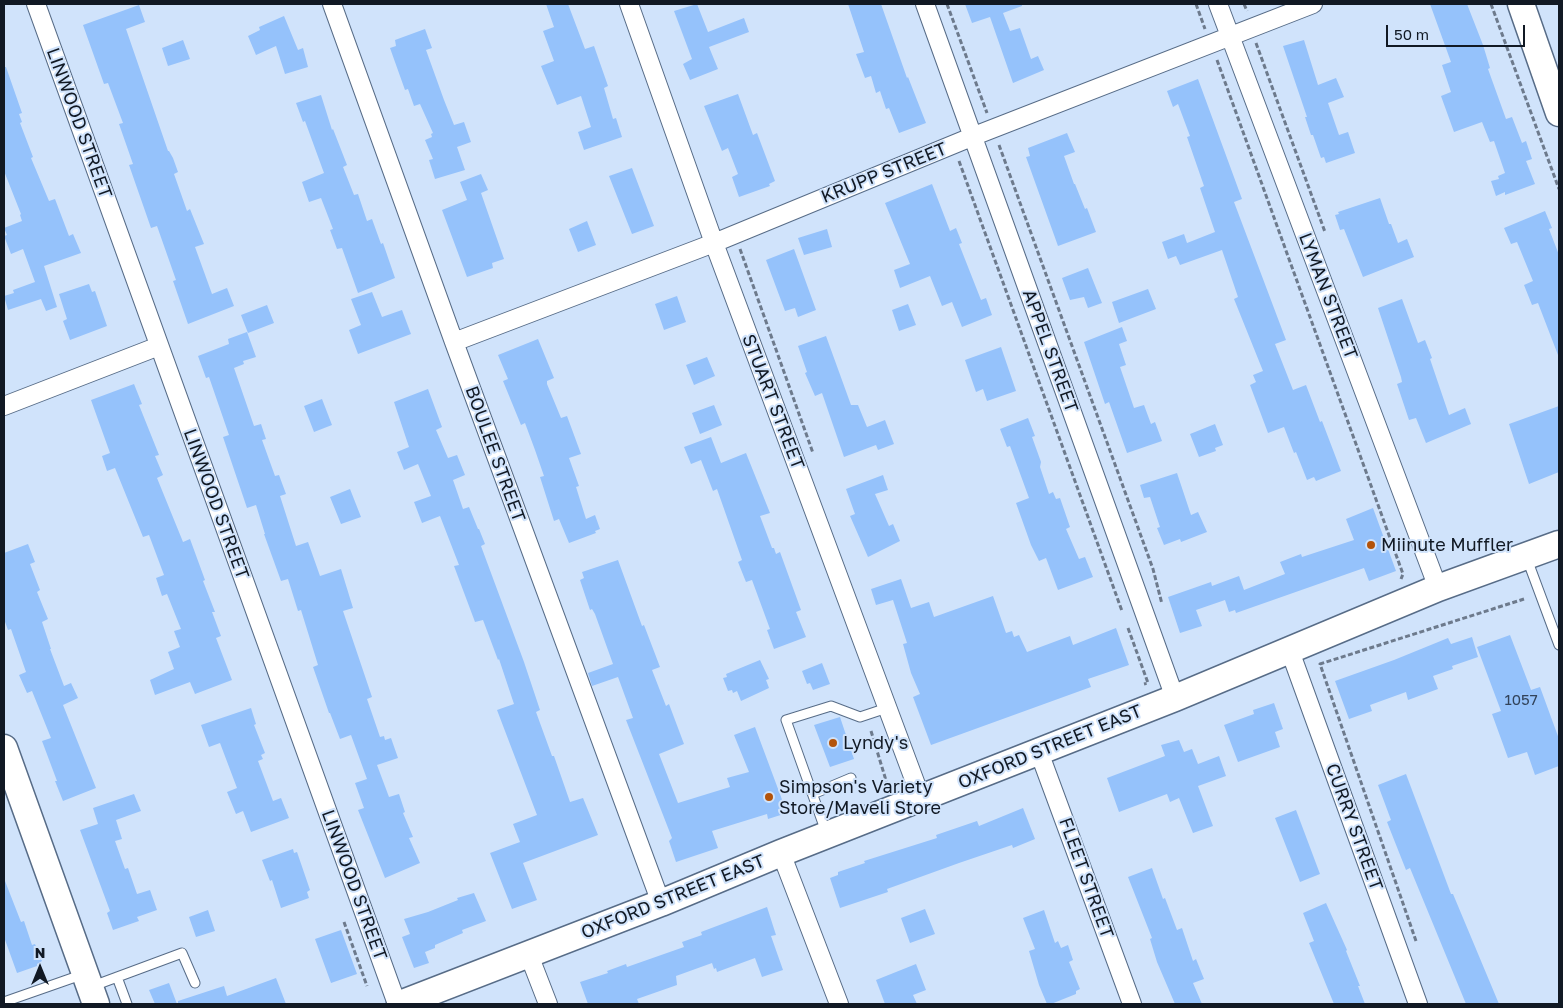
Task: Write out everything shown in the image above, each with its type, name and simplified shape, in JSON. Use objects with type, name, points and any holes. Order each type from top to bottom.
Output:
[{"type":"main road","points":[[1521,4],[1559,113]]},
{"type":"main road","name":"OXFORD STREET EAST","points":[[398,1004],[530,955],[781,853],[1175,698],[1438,588],[1559,544]]},
{"type":"main road","points":[[4,748],[90,988]]},
{"type":"street","name":"LINWOOD STREET","points":[[36,4],[398,1004]]},
{"type":"street","name":"BOULEE STREET","points":[[332,4],[454,342],[661,903]]},
{"type":"street","name":"STUART STREET","points":[[629,4],[714,243],[921,798]]},
{"type":"street","name":"APPEL STREET","points":[[925,4],[1175,698]]},
{"type":"street","name":"LYMAN STREET","points":[[1218,4],[1229,38],[1438,588]]},
{"type":"street","name":"KRUPP STREET","points":[[454,342],[714,243],[974,136],[1313,4]]},
{"type":"street","points":[[4,406],[159,346]]},
{"type":"street","name":"CURRY STREET","points":[[1290,651],[1418,1004]]},
{"type":"street","name":"FLEET STREET","points":[[1039,752],[1132,1004]]},
{"type":"street","points":[[781,853],[839,1004]]},
{"type":"street","points":[[530,955],[548,1004]]},
{"type":"lane","points":[[1526,557],[1559,645]]},
{"type":"lane","points":[[827,835],[786,720],[831,706],[860,717],[887,708]]},
{"type":"lane","points":[[812,794],[851,778]]},
{"type":"lane","points":[[4,1002],[90,988],[182,953],[195,983]]},
{"type":"lane","points":[[117,977],[127,1004]]},
{"type":"path","points":[[947,4],[987,114]]},
{"type":"path","points":[[1196,4],[1206,30]]},
{"type":"path","points":[[1244,4],[1247,12]]},
{"type":"path","points":[[1491,4],[1559,189]]},
{"type":"path","points":[[1217,60],[1403,574],[1398,585]]},
{"type":"path","points":[[953,145],[1122,611]]},
{"type":"path","points":[[999,145],[1153,569],[1164,612]]},
{"type":"path","points":[[734,234],[815,458]]},
{"type":"path","points":[[1419,949],[1320,664],[1524,599]]},
{"type":"path","points":[[1128,628],[1148,683],[1138,687]]},
{"type":"path","points":[[871,731],[888,788],[882,791]]},
{"type":"path","points":[[344,922],[368,986]]},
{"type":"building","points":[[546,4],[568,4],[585,49],[594,46],[608,86],[604,88],[613,119],[616,118],[622,137],[584,150],[578,132],[591,127],[581,96],[557,105],[541,66],[554,61],[543,31],[554,27]]},
{"type":"building","points":[[697,4],[708,32],[744,18],[749,32],[709,47],[718,69],[690,80],[683,64],[692,59],[674,11]]},
{"type":"building","points":[[848,4],[881,4],[907,78],[926,123],[899,133],[889,108],[886,109],[880,91],[876,93],[871,76],[865,78],[856,54],[864,52]]},
{"type":"building","points":[[965,4],[1022,4],[1022,6],[1003,13],[1010,31],[1020,28],[1031,59],[1038,56],[1044,70],[1013,83],[990,17],[972,23]]},
{"type":"building","points":[[1430,4],[1467,4],[1483,45],[1490,68],[1488,69],[1506,119],[1512,117],[1522,143],[1526,141],[1532,159],[1526,161],[1535,184],[1505,195],[1505,192],[1496,196],[1491,181],[1499,179],[1498,176],[1505,173],[1494,141],[1490,142],[1482,122],[1454,132],[1441,96],[1451,92],[1442,65],[1451,62]]},
{"type":"building","points":[[139,5],[145,22],[126,29],[168,151],[173,158],[178,172],[174,174],[187,211],[190,209],[204,244],[195,247],[212,294],[227,288],[234,306],[188,324],[173,281],[176,280],[157,226],[151,228],[129,165],[133,164],[119,124],[123,123],[108,83],[104,84],[83,25]]},
{"type":"building","points":[[284,16],[298,50],[303,48],[308,67],[285,74],[276,46],[256,55],[248,36],[260,30],[259,27]]},
{"type":"building","points":[[425,29],[432,48],[426,50],[454,125],[464,122],[471,142],[457,147],[465,170],[435,179],[429,160],[433,159],[425,140],[432,137],[431,134],[433,133],[420,104],[414,106],[408,89],[405,90],[390,48],[396,46],[395,40]]},
{"type":"building","points":[[183,40],[190,59],[168,66],[162,48]]},
{"type":"building","points":[[1304,40],[1318,85],[1336,78],[1344,97],[1328,103],[1339,135],[1348,132],[1355,153],[1326,163],[1324,157],[1321,158],[1313,135],[1311,135],[1305,117],[1307,117],[1283,46]]},
{"type":"building","points":[[4,67],[6,67],[22,113],[19,114],[22,122],[20,123],[33,157],[31,158],[49,201],[55,199],[69,236],[73,234],[81,253],[44,266],[57,307],[46,311],[41,299],[8,310],[4,296],[14,293],[13,290],[35,282],[23,249],[11,254],[4,236],[7,235],[4,228],[22,221],[4,171]]},
{"type":"building","points":[[1198,79],[1242,199],[1234,202],[1286,340],[1275,344],[1293,390],[1306,385],[1341,471],[1316,481],[1314,477],[1307,480],[1284,427],[1268,433],[1250,385],[1256,382],[1253,375],[1263,371],[1234,299],[1238,297],[1222,250],[1180,265],[1176,256],[1168,259],[1162,242],[1184,234],[1187,243],[1215,232],[1200,188],[1204,186],[1187,137],[1190,136],[1178,104],[1173,107],[1167,91]]},
{"type":"building","points":[[738,94],[753,135],[757,133],[775,181],[769,184],[770,186],[739,197],[732,177],[738,174],[728,148],[722,151],[704,106]]},
{"type":"building","points":[[321,95],[332,130],[347,165],[343,167],[354,195],[358,194],[367,221],[372,219],[381,244],[383,243],[395,278],[358,293],[342,248],[337,249],[330,230],[333,229],[321,198],[309,202],[302,182],[324,173],[305,121],[303,122],[296,103]]},
{"type":"building","points":[[1067,133],[1075,152],[1064,156],[1074,184],[1085,209],[1087,208],[1096,232],[1058,246],[1026,157],[1030,156],[1028,148]]},
{"type":"building","points":[[632,168],[654,226],[632,234],[609,176]]},
{"type":"building","points":[[481,174],[488,190],[481,193],[504,259],[492,263],[493,268],[467,277],[442,210],[467,200],[460,182]]},
{"type":"building","points":[[932,184],[950,231],[956,228],[962,243],[959,244],[981,300],[986,298],[992,315],[962,327],[952,302],[942,306],[930,276],[900,288],[894,270],[910,264],[885,203]]},
{"type":"building","points":[[1380,198],[1398,243],[1407,239],[1414,257],[1363,277],[1344,229],[1340,230],[1335,215],[1339,214],[1338,212]]},
{"type":"building","points":[[1545,211],[1552,228],[1549,229],[1559,255],[1558,355],[1538,303],[1532,305],[1524,285],[1533,281],[1517,242],[1511,244],[1504,228]]},
{"type":"building","points":[[587,221],[596,245],[578,252],[569,229]]},
{"type":"building","points":[[827,229],[832,247],[804,255],[798,238]]},
{"type":"building","points":[[794,249],[816,310],[798,317],[795,308],[785,311],[766,260]]},
{"type":"building","points":[[1088,268],[1102,303],[1088,308],[1084,297],[1070,300],[1062,278]]},
{"type":"building","points":[[89,284],[92,292],[95,291],[107,326],[70,340],[63,321],[67,319],[59,294]]},
{"type":"building","points":[[1148,289],[1156,309],[1119,323],[1112,302]]},
{"type":"building","points":[[372,292],[382,317],[402,310],[411,334],[358,354],[349,330],[361,325],[351,299]]},
{"type":"building","points":[[677,296],[686,322],[664,330],[655,304]]},
{"type":"building","points":[[1402,299],[1418,343],[1425,340],[1449,415],[1465,408],[1471,424],[1426,443],[1416,418],[1409,420],[1397,384],[1402,382],[1401,377],[1378,308]]},
{"type":"building","points":[[908,304],[916,325],[899,331],[892,310]]},
{"type":"building","points":[[267,305],[274,323],[248,333],[241,315]]},
{"type":"building","points":[[1122,327],[1127,341],[1119,344],[1126,365],[1120,367],[1134,408],[1144,405],[1151,424],[1155,422],[1162,441],[1127,453],[1109,402],[1105,404],[1084,342]]},
{"type":"building","points":[[247,332],[256,357],[243,361],[244,364],[234,368],[254,426],[261,424],[266,439],[262,440],[275,476],[279,475],[286,494],[280,496],[296,546],[308,542],[320,576],[341,569],[353,608],[343,611],[372,697],[367,699],[380,737],[384,736],[385,740],[391,738],[398,758],[377,765],[389,797],[399,794],[405,812],[403,813],[413,837],[409,838],[420,863],[385,878],[358,810],[364,808],[355,783],[367,779],[351,735],[340,739],[329,713],[313,667],[318,665],[301,610],[298,611],[288,579],[281,581],[256,505],[247,508],[223,437],[229,435],[209,377],[206,378],[198,356],[229,344],[228,339]]},
{"type":"building","points":[[826,336],[851,405],[858,405],[867,427],[885,420],[894,444],[878,450],[876,445],[844,457],[822,393],[815,396],[805,373],[807,372],[798,346]]},
{"type":"building","points":[[538,339],[554,378],[547,381],[547,384],[561,418],[567,416],[581,454],[569,458],[579,486],[576,487],[586,519],[595,515],[600,529],[595,531],[596,533],[569,543],[559,519],[554,521],[540,477],[544,476],[525,423],[521,425],[503,381],[508,379],[498,355]]},
{"type":"building","points":[[1001,347],[1016,391],[987,401],[983,389],[976,392],[965,360]]},
{"type":"building","points":[[707,357],[715,376],[694,385],[686,365]]},
{"type":"building","points":[[134,384],[142,404],[139,405],[159,455],[155,456],[163,475],[157,478],[183,542],[190,539],[215,612],[212,612],[221,636],[216,638],[232,680],[195,694],[190,682],[155,695],[150,680],[174,669],[168,652],[180,647],[174,631],[181,629],[167,594],[162,596],[156,578],[164,575],[149,535],[143,537],[115,468],[107,471],[102,456],[110,453],[91,400]]},
{"type":"building","points":[[428,389],[442,427],[436,430],[448,458],[457,455],[465,475],[453,480],[463,509],[469,507],[485,544],[481,546],[524,662],[540,710],[536,712],[552,756],[554,756],[570,802],[583,798],[598,835],[523,863],[537,900],[512,909],[490,853],[520,842],[513,824],[537,815],[497,710],[514,704],[499,659],[483,620],[475,622],[454,566],[459,565],[440,516],[422,523],[414,502],[431,496],[418,464],[404,470],[397,452],[409,447],[394,402]]},
{"type":"building","points":[[322,399],[332,425],[314,432],[304,406]]},
{"type":"building","points":[[714,405],[722,425],[700,434],[692,413]]},
{"type":"building","points":[[1559,406],[1559,472],[1529,484],[1509,424]]},
{"type":"building","points":[[1028,418],[1035,436],[1032,437],[1049,494],[1053,492],[1056,499],[1060,498],[1070,527],[1066,529],[1079,559],[1085,557],[1093,577],[1058,590],[1046,558],[1039,561],[1031,545],[1016,503],[1029,498],[1010,446],[1007,447],[1000,429]]},
{"type":"building","points":[[1215,424],[1223,445],[1215,448],[1216,451],[1199,457],[1190,434]]},
{"type":"building","points":[[711,437],[721,463],[746,453],[770,513],[760,516],[772,548],[774,548],[776,554],[780,552],[801,610],[796,612],[806,637],[774,649],[767,630],[770,629],[752,580],[746,582],[738,562],[742,560],[717,489],[713,491],[701,460],[691,464],[684,447]]},
{"type":"building","points":[[1177,473],[1191,515],[1198,512],[1207,532],[1181,542],[1180,539],[1164,545],[1157,528],[1160,527],[1150,497],[1144,498],[1140,485]]},
{"type":"building","points":[[883,475],[888,490],[875,494],[889,526],[893,524],[900,541],[868,557],[850,516],[855,514],[846,489]]},
{"type":"building","points":[[350,489],[361,517],[341,524],[330,497]]},
{"type":"building","points":[[1373,508],[1396,571],[1369,581],[1364,568],[1236,613],[1235,610],[1229,612],[1225,600],[1196,610],[1202,626],[1180,633],[1168,597],[1211,582],[1212,586],[1239,576],[1244,590],[1285,574],[1280,562],[1301,554],[1302,557],[1354,540],[1346,519]]},
{"type":"building","points":[[28,544],[35,562],[30,564],[40,590],[37,592],[48,619],[42,622],[50,649],[64,686],[71,683],[78,698],[63,705],[96,788],[63,801],[42,741],[51,738],[32,691],[27,693],[19,675],[26,672],[11,629],[8,630],[4,619],[4,553]]},
{"type":"building","points":[[618,560],[642,626],[644,625],[660,667],[652,670],[666,706],[669,704],[684,744],[659,754],[678,803],[730,787],[727,778],[749,772],[734,735],[755,727],[787,813],[768,819],[767,814],[712,831],[718,848],[676,862],[669,841],[672,838],[626,720],[633,718],[618,677],[592,686],[588,673],[613,664],[595,614],[592,609],[590,610],[580,580],[584,578],[582,572]]},
{"type":"building","points":[[901,579],[911,608],[929,602],[934,617],[993,596],[1006,633],[1012,631],[1014,637],[1019,635],[1027,652],[1070,636],[1073,645],[1116,628],[1129,665],[1088,679],[1091,687],[931,745],[913,697],[920,694],[911,673],[903,644],[907,643],[893,600],[876,605],[871,589]]},
{"type":"building","points":[[1510,635],[1531,690],[1540,687],[1559,739],[1559,766],[1535,775],[1527,752],[1508,758],[1492,714],[1501,711],[1477,647]]},
{"type":"building","points":[[1472,637],[1478,657],[1452,666],[1453,669],[1433,676],[1438,689],[1408,700],[1406,692],[1370,705],[1372,711],[1349,719],[1335,681],[1448,638],[1451,644]]},
{"type":"building","points":[[760,660],[769,679],[766,680],[769,688],[741,701],[737,691],[733,693],[732,690],[728,691],[723,678],[727,677],[726,674]]},
{"type":"building","points":[[822,663],[830,684],[813,690],[810,683],[807,684],[802,671]]},
{"type":"building","points":[[1274,703],[1283,729],[1275,732],[1280,747],[1238,762],[1224,725],[1254,714],[1253,710]]},
{"type":"building","points":[[251,708],[256,724],[254,725],[265,753],[261,755],[263,759],[258,761],[273,801],[281,798],[289,818],[251,832],[243,811],[236,814],[227,792],[237,788],[220,743],[209,747],[201,725]]},
{"type":"building","points":[[840,717],[854,759],[830,767],[814,725]]},
{"type":"building","points":[[1179,740],[1184,752],[1192,749],[1198,764],[1219,756],[1226,776],[1198,786],[1213,826],[1193,833],[1179,798],[1170,802],[1167,794],[1119,812],[1107,778],[1165,756],[1161,745]]},
{"type":"building","points":[[1406,774],[1451,894],[1453,894],[1499,1004],[1466,1004],[1410,868],[1406,870],[1387,822],[1391,820],[1378,785]]},
{"type":"building","points":[[134,794],[141,811],[116,820],[122,839],[115,841],[125,869],[128,868],[137,894],[150,890],[157,910],[137,917],[139,921],[113,930],[107,913],[110,911],[80,830],[98,824],[93,808]]},
{"type":"building","points":[[1023,808],[1035,839],[1013,848],[1012,845],[959,863],[887,889],[888,892],[840,908],[830,878],[838,875],[838,872],[865,863],[864,861],[937,838],[936,835],[977,821],[979,826]]},
{"type":"building","points":[[1296,810],[1320,874],[1300,882],[1275,818]]},
{"type":"building","points":[[293,849],[294,853],[297,852],[310,890],[307,892],[309,898],[281,908],[272,880],[270,881],[262,860]]},
{"type":"building","points":[[1152,868],[1177,930],[1182,928],[1193,961],[1196,959],[1204,979],[1193,983],[1202,1004],[1175,1004],[1157,962],[1150,939],[1152,938],[1128,877]]},
{"type":"building","points":[[4,881],[21,922],[24,921],[32,945],[35,944],[42,961],[37,966],[17,973],[4,937]]},
{"type":"building","points":[[474,893],[486,921],[462,930],[463,933],[435,945],[435,948],[425,952],[429,963],[414,968],[402,937],[410,934],[404,919],[428,912],[458,900],[457,898]]},
{"type":"building","points":[[1326,903],[1347,950],[1365,1004],[1334,1004],[1309,943],[1314,941],[1303,913]]},
{"type":"building","points":[[767,907],[776,935],[771,936],[783,970],[762,977],[755,958],[717,972],[712,963],[676,976],[677,985],[637,999],[639,1004],[588,1004],[580,982],[608,973],[607,971],[626,964],[627,967],[684,947],[682,942],[702,935],[701,932]]},
{"type":"building","points":[[925,909],[935,934],[910,943],[901,918]]},
{"type":"building","points":[[208,910],[215,931],[196,937],[189,917]]},
{"type":"building","points":[[1044,910],[1055,943],[1058,941],[1061,948],[1068,945],[1073,960],[1069,962],[1080,989],[1076,991],[1076,994],[1051,1004],[1047,1004],[1039,985],[1029,951],[1035,949],[1023,918]]},
{"type":"building","points":[[341,930],[357,974],[331,983],[315,939]]},
{"type":"building","points":[[916,964],[926,990],[913,995],[917,1004],[885,1004],[876,980]]},
{"type":"building","points":[[276,978],[286,1004],[178,1004],[178,1001],[224,986],[227,996]]},
{"type":"building","points":[[169,983],[177,1004],[155,1004],[149,990]]},
{"type":"place","name":"Miinute Muffler","points":[[1371,545]]},
{"type":"place","name":"Lyndy's","points":[[833,743]]},
{"type":"place","name":"Simpson's Variety Store/Maveli Store","points":[[769,797]]}]
